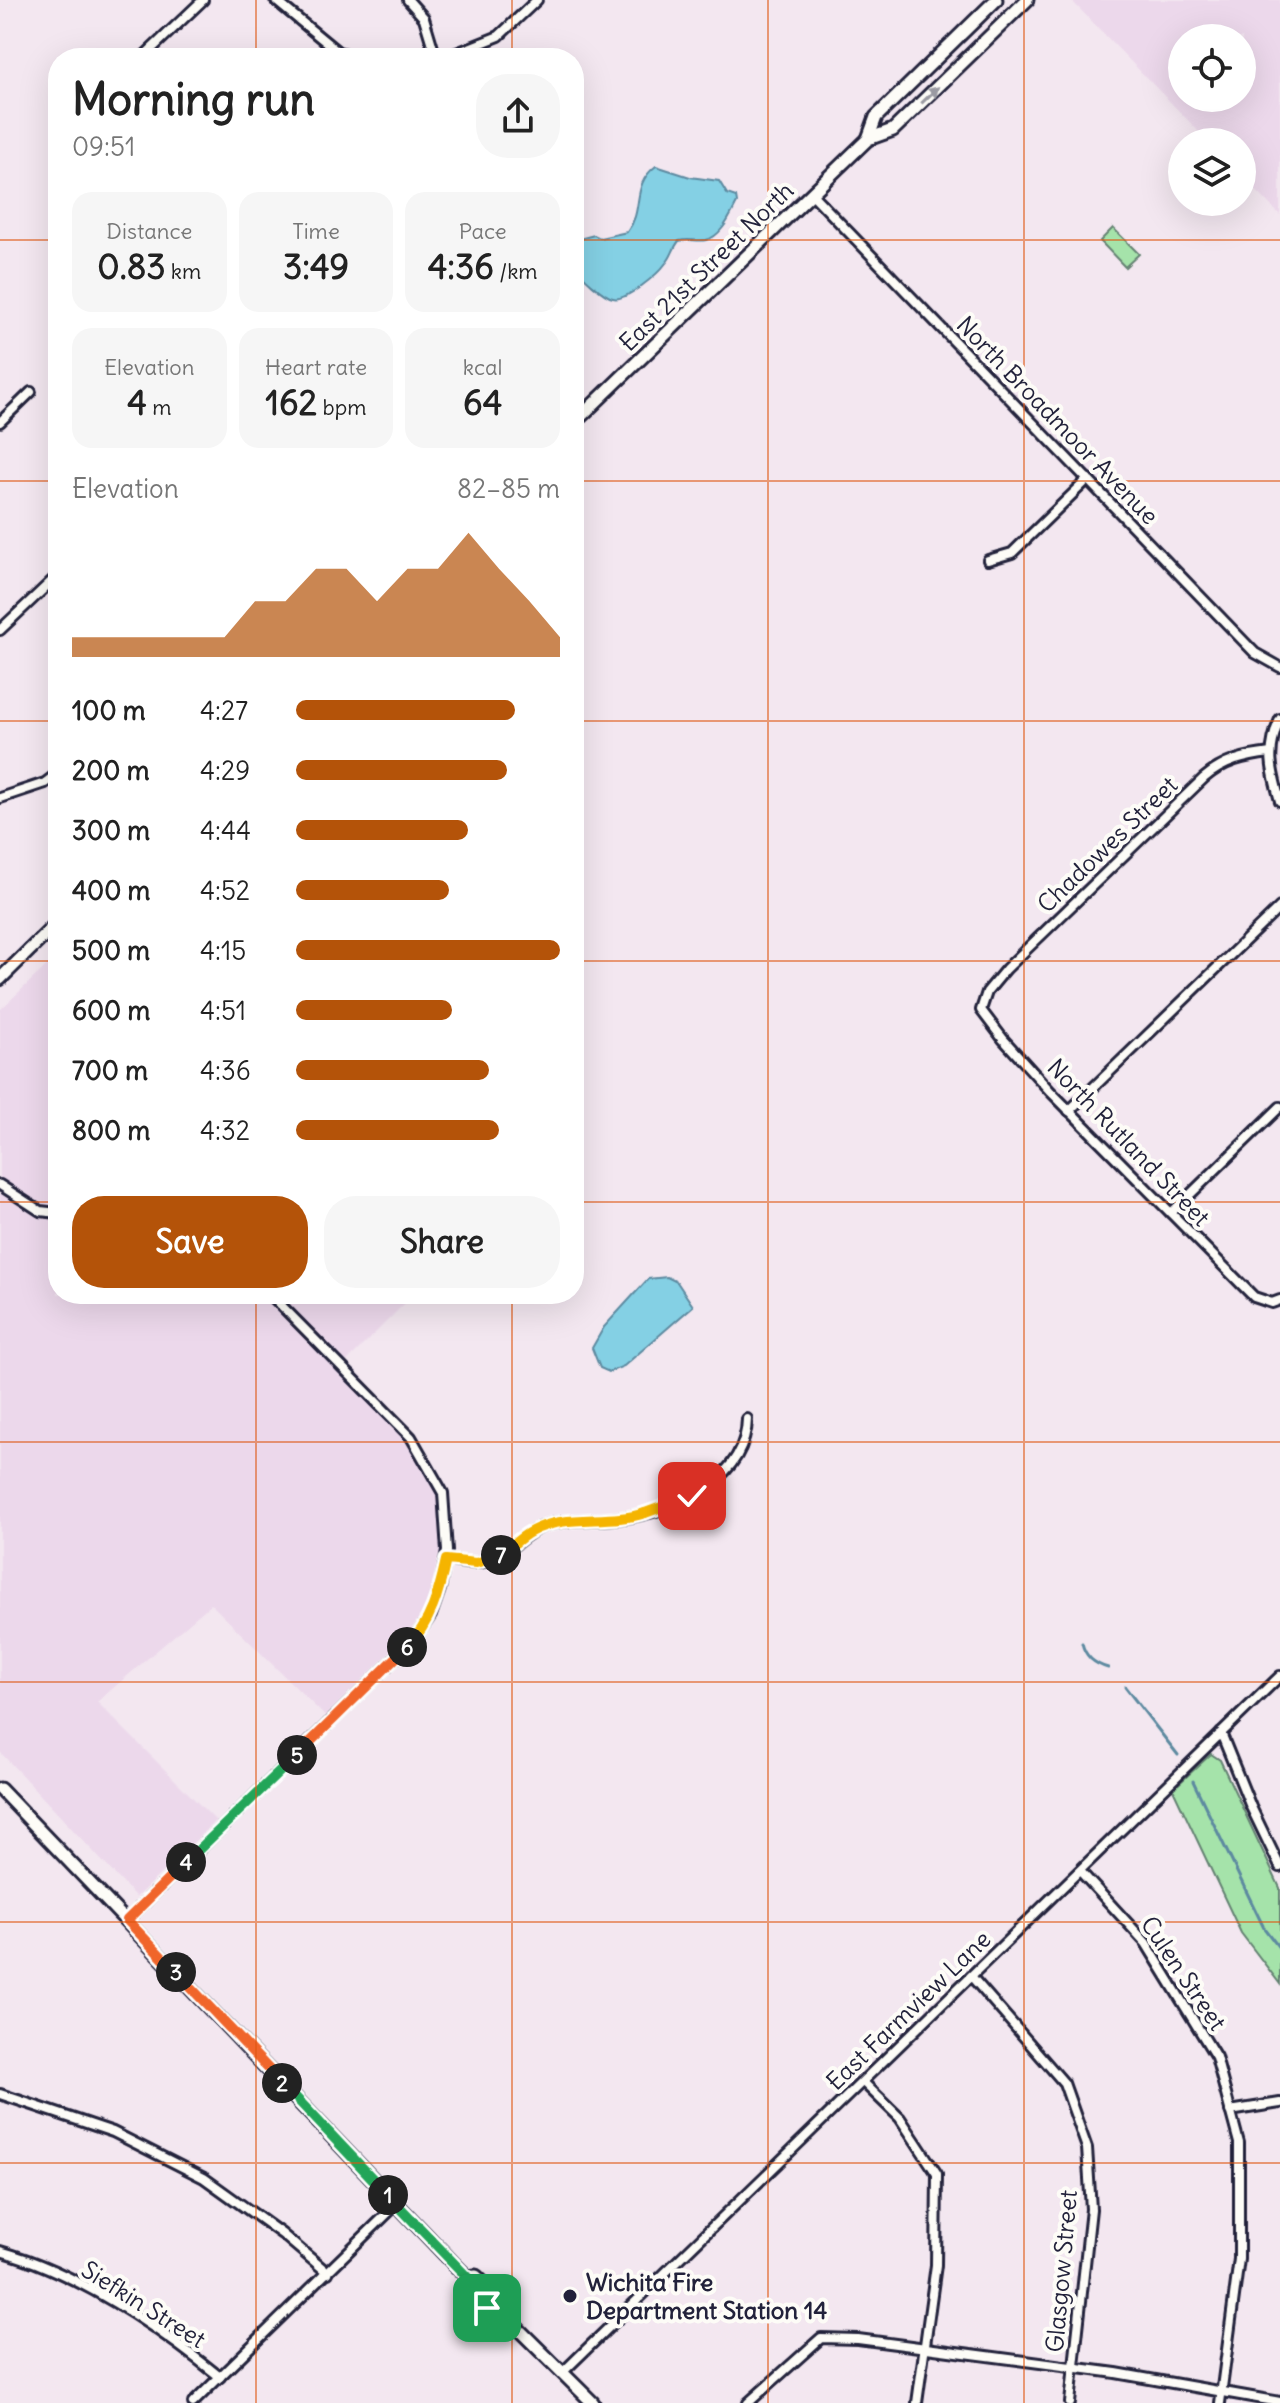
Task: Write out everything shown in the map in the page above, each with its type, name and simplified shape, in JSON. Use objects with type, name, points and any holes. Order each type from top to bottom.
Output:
[{"type":"main road","name":"East 21st Street North","points":[[868,139],[876,117],[996,0]]},
{"type":"main road","name":"East 21st Street North","points":[[584,413],[868,139],[893,130],[1027,0]]},
{"type":"main road","points":[[0,979],[48,932]]},
{"type":"main road","points":[[0,1789],[467,2277],[465,2286],[487,2308],[498,2309],[593,2403]]},
{"type":"street","points":[[153,48],[203,0]]},
{"type":"street","points":[[275,0],[333,48]]},
{"type":"street","points":[[408,0],[424,18],[433,48]]},
{"type":"street","points":[[469,48],[499,36],[537,0]]},
{"type":"street","name":"North Broadmoor Avenue","points":[[812,194],[1255,653],[1280,667]]},
{"type":"street","points":[[0,422],[31,392]]},
{"type":"street","points":[[988,560],[1012,553],[1088,479]]},
{"type":"street","points":[[0,630],[48,585]]},
{"type":"street","points":[[1280,719],[1273,736],[1270,764],[1280,801]]},
{"type":"street","name":"Chadowes Street","points":[[987,992],[1006,969],[1218,766],[1243,756],[1271,753]]},
{"type":"street","points":[[0,798],[48,781]]},
{"type":"street","points":[[1069,1111],[1280,907]]},
{"type":"street","name":"North Rutland Street","points":[[987,992],[981,1010],[1003,1039],[1069,1111],[1254,1297],[1276,1301]]},
{"type":"street","points":[[1171,1213],[1280,1107]]},
{"type":"street","points":[[0,1185],[40,1211],[48,1212]]},
{"type":"street","points":[[127,1920],[413,1641],[431,1615],[440,1589],[447,1551],[443,1493],[411,1437],[280,1304]]},
{"type":"street","points":[[446,1560],[488,1561],[500,1556],[531,1531],[549,1524],[633,1517],[692,1496],[734,1464],[743,1447],[747,1419]]},
{"type":"street","name":"East Farmview Lane","points":[[563,2372],[1280,1676]]},
{"type":"street","points":[[1221,1733],[1280,1867]]},
{"type":"street","name":"Culen Street","points":[[1080,1871],[1146,1943],[1216,2057],[1239,2143],[1239,2259],[1220,2403]]},
{"type":"street","name":"Glasgow Street","points":[[971,1976],[1064,2083],[1087,2148],[1091,2209],[1070,2403]]},
{"type":"street","points":[[863,2082],[900,2118],[937,2174],[936,2265],[917,2403]]},
{"type":"street","points":[[0,2094],[113,2132],[204,2178],[282,2234],[328,2273]]},
{"type":"street","points":[[1230,2111],[1280,2103]]},
{"type":"street","points":[[193,2403],[397,2204]]},
{"type":"street","name":"Siefkin Street","points":[[0,2251],[99,2293],[186,2349],[220,2377]]},
{"type":"street","points":[[748,2403],[821,2338],[858,2339],[1072,2367],[1280,2402]]},
{"type":"shaded area","points":[[1071,0],[1280,0],[1280,215],[1256,190],[1256,128],[1195,128],[1180,112],[1256,112],[1256,24],[1168,24],[1168,100]]},
{"type":"shaded area","points":[[48,964],[48,1304],[404,1304],[341,1367],[411,1437],[443,1493],[446,1560],[413,1641],[331,1722],[211,1604],[97,1702],[216,1821],[136,1897],[0,1752],[0,1010]]},
{"type":"green space","points":[[1113,228],[1139,254],[1125,267],[1100,241]]},
{"type":"green space","points":[[1211,1754],[1220,1760],[1280,1888],[1280,1984],[1241,1933],[1173,1789]]},
{"type":"water","points":[[656,166],[690,177],[719,181],[727,194],[736,197],[737,203],[725,225],[712,238],[679,241],[668,261],[650,280],[626,296],[613,298],[584,277],[584,238],[627,232],[648,174]]},
{"type":"water","points":[[667,1277],[677,1282],[693,1306],[624,1366],[609,1372],[600,1368],[592,1348],[604,1327],[648,1279]]},
{"type":"waterway","points":[[1082,1643],[1091,1659],[1108,1668]]},
{"type":"waterway","points":[[1125,1687],[1178,1755]]},
{"type":"waterway","points":[[1193,1781],[1264,1928],[1280,1949]]},
{"type":"place","name":"Wichita Fire Department Station 14","points":[[570,2296]]},
{"type":"route","points":[[487,2308],[465,2286],[467,2277],[127,1920],[413,1641],[431,1615],[446,1560],[488,1561],[500,1556],[531,1531],[549,1524],[633,1517],[692,1496]]}]
